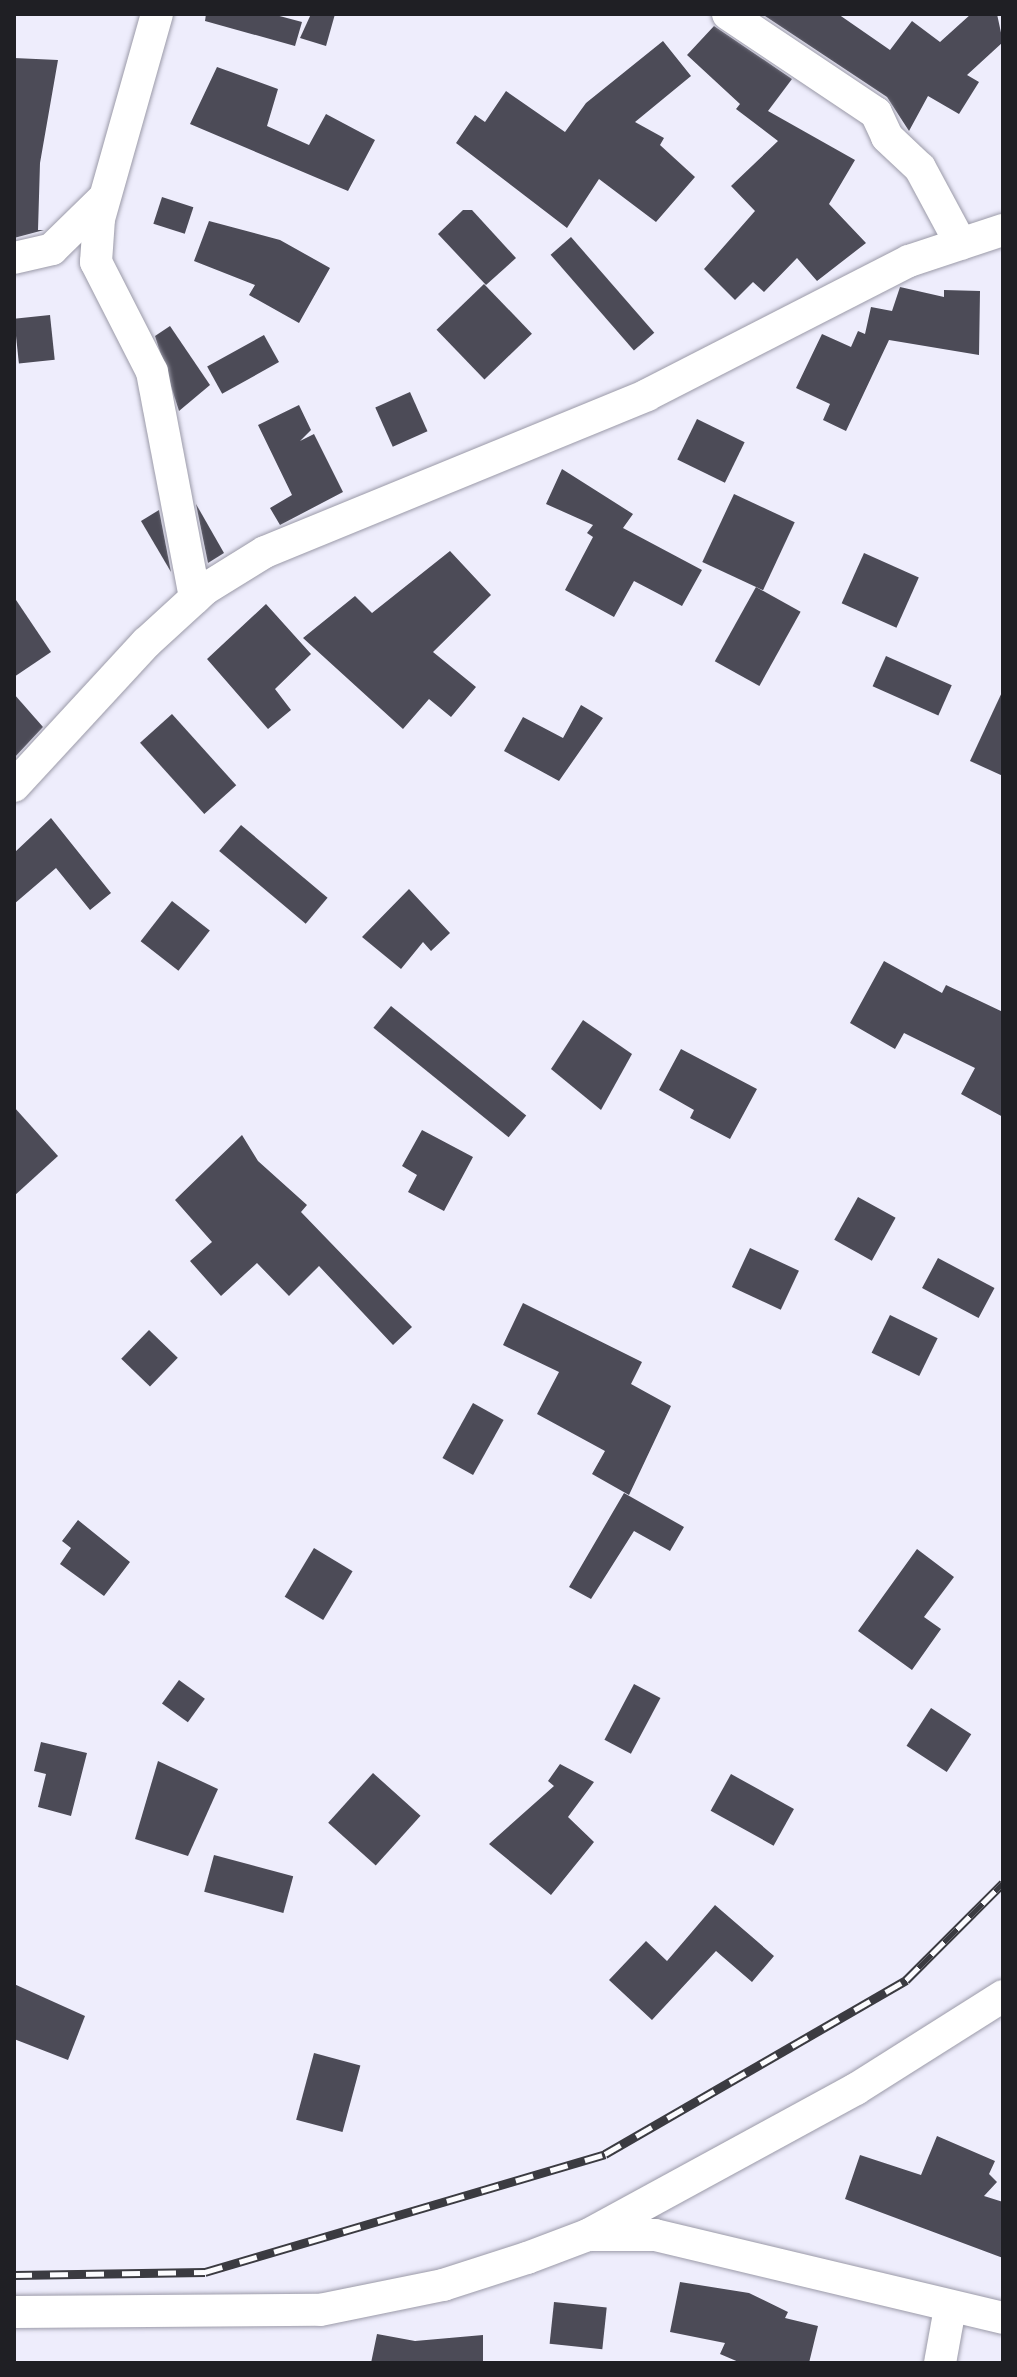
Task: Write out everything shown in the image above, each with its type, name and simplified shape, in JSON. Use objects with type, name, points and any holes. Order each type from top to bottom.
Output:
[{"type":"street","points":[[157,14],[104,198],[96,262],[152,372],[195,598]]},
{"type":"street","points":[[728,14],[876,113],[887,137],[920,168],[961,244]]},
{"type":"street","points":[[14,258],[52,249],[104,198]]},
{"type":"street","points":[[14,786],[195,598],[299,536],[647,395],[909,261],[1003,230]]},
{"type":"street","points":[[14,2312],[320,2310],[443,2285],[588,2235],[856,2089],[1003,1996]]},
{"type":"street","points":[[588,2235],[655,2235],[950,2308],[1003,2318]]},
{"type":"street","points":[[940,2363],[950,2308]]},
{"type":"building","points":[[206,14],[272,14],[302,22],[295,46],[205,21]]},
{"type":"building","points":[[311,14],[335,14],[326,46],[300,38]]},
{"type":"building","points":[[762,14],[838,14],[890,50],[912,21],[940,42],[971,14],[997,14],[1003,42],[967,75],[979,82],[959,114],[928,96],[909,131],[887,97]]},
{"type":"building","points":[[714,26],[792,79],[768,111],[855,160],[829,204],[866,243],[817,281],[797,258],[764,292],[753,282],[735,300],[704,269],[755,211],[731,186],[778,141],[736,109],[740,104],[687,55]]},
{"type":"building","points":[[663,41],[691,76],[635,122],[664,138],[660,145],[695,177],[656,222],[599,179],[567,228],[456,143],[475,115],[485,122],[506,91],[565,132],[586,103]]},
{"type":"building","points":[[14,58],[58,60],[40,163],[38,230],[44,230],[14,238]]},
{"type":"building","points":[[217,67],[278,89],[267,126],[309,145],[326,114],[375,140],[348,191],[190,124]]},
{"type":"building","points":[[162,197],[193,207],[185,234],[153,224]]},
{"type":"building","points":[[463,210],[472,210],[516,258],[486,285],[438,234]]},
{"type":"building","points":[[209,221],[280,240],[330,268],[299,323],[249,295],[255,285],[194,261]]},
{"type":"building","points":[[571,237],[654,333],[634,351],[551,255]]},
{"type":"building","points":[[484,284],[532,334],[484,379],[437,330]]},
{"type":"building","points":[[900,287],[944,297],[944,290],[980,291],[979,355],[889,340],[846,431],[823,420],[830,404],[796,388],[822,334],[851,347],[858,331],[865,334],[871,307],[892,311]]},
{"type":"building","points":[[50,315],[55,360],[19,364],[14,319]]},
{"type":"building","points":[[170,326],[210,385],[179,411],[155,336]]},
{"type":"building","points":[[264,335],[279,362],[222,394],[207,367]]},
{"type":"building","points":[[410,392],[427,431],[393,447],[375,407]]},
{"type":"building","points":[[299,405],[311,430],[300,441],[314,434],[343,492],[280,525],[270,508],[292,495],[258,425]]},
{"type":"building","points":[[697,419],[745,442],[725,483],[677,459]]},
{"type":"building","points":[[562,469],[633,514],[623,528],[702,570],[682,606],[634,581],[614,617],[565,590],[593,537],[587,533],[593,525],[546,504]]},
{"type":"building","points":[[734,494],[795,522],[763,590],[702,562]]},
{"type":"building","points":[[196,504],[224,553],[208,563]]},
{"type":"building","points":[[159,510],[171,572],[141,521]]},
{"type":"building","points":[[450,551],[491,595],[433,652],[476,687],[451,717],[429,699],[403,729],[303,638],[355,596],[372,613]]},
{"type":"building","points":[[864,553],[919,577],[896,628],[842,603]]},
{"type":"building","points":[[756,587],[801,612],[759,686],[715,661]]},
{"type":"building","points":[[14,597],[51,652],[14,677]]},
{"type":"building","points":[[266,604],[311,654],[275,689],[291,710],[268,729],[207,659]]},
{"type":"building","points":[[886,656],[952,685],[938,715],[873,686]]},
{"type":"building","points":[[1003,690],[1003,776],[970,761]]},
{"type":"building","points":[[14,694],[43,727],[14,758]]},
{"type":"building","points":[[581,705],[603,718],[559,781],[504,751],[523,717],[563,738]]},
{"type":"building","points":[[172,714],[236,785],[204,814],[140,743]]},
{"type":"building","points":[[51,818],[111,893],[90,910],[56,868],[14,904],[14,853]]},
{"type":"building","points":[[241,825],[328,898],[306,924],[219,851]]},
{"type":"building","points":[[409,889],[450,933],[431,951],[423,942],[401,969],[362,937]]},
{"type":"building","points":[[172,901],[210,931],[178,971],[141,941]]},
{"type":"building","points":[[884,961],[942,993],[946,985],[1003,1012],[1003,1117],[961,1094],[975,1068],[904,1033],[895,1049],[850,1023]]},
{"type":"building","points":[[391,1006],[526,1116],[509,1137],[373,1028]]},
{"type":"building","points":[[583,1020],[632,1054],[601,1110],[551,1069]]},
{"type":"building","points":[[681,1049],[757,1089],[730,1139],[690,1118],[694,1110],[659,1090]]},
{"type":"building","points":[[14,1107],[58,1156],[14,1196]]},
{"type":"building","points":[[422,1130],[473,1157],[444,1211],[408,1192],[417,1175],[402,1166]]},
{"type":"building","points":[[242,1135],[258,1161],[307,1205],[301,1212],[412,1327],[393,1345],[319,1266],[289,1296],[257,1263],[221,1296],[190,1261],[212,1242],[175,1200]]},
{"type":"building","points":[[858,1197],[896,1218],[872,1261],[834,1240]]},
{"type":"building","points":[[750,1248],[799,1271],[781,1310],[732,1287]]},
{"type":"building","points":[[938,1258],[995,1288],[979,1318],[922,1288]]},
{"type":"building","points":[[523,1303],[642,1362],[631,1384],[671,1406],[629,1495],[592,1474],[605,1451],[537,1414],[559,1372],[503,1345]]},
{"type":"building","points":[[890,1315],[938,1338],[919,1376],[872,1353]]},
{"type":"building","points":[[149,1330],[178,1358],[150,1387],[121,1359]]},
{"type":"building","points":[[473,1403],[504,1420],[473,1475],[442,1458]]},
{"type":"building","points":[[624,1493],[684,1527],[670,1551],[634,1531],[591,1599],[569,1587]]},
{"type":"building","points":[[78,1520],[130,1562],[104,1596],[60,1564],[71,1548],[62,1541]]},
{"type":"building","points":[[314,1548],[353,1571],[323,1620],[285,1597]]},
{"type":"building","points":[[917,1549],[954,1577],[924,1617],[941,1629],[912,1670],[858,1631]]},
{"type":"building","points":[[179,1680],[205,1699],[188,1722],[162,1703]]},
{"type":"building","points":[[634,1684],[660,1698],[631,1754],[604,1740]]},
{"type":"building","points":[[931,1708],[971,1734],[947,1772],[906,1746]]},
{"type":"building","points":[[41,1742],[87,1753],[71,1816],[38,1807],[46,1774],[34,1771]]},
{"type":"building","points":[[158,1761],[218,1789],[188,1856],[135,1839]]},
{"type":"building","points":[[560,1764],[594,1782],[568,1817],[594,1842],[551,1895],[489,1844],[554,1786],[548,1781]]},
{"type":"building","points":[[373,1773],[421,1816],[376,1866],[328,1823]]},
{"type":"building","points":[[731,1774],[794,1809],[774,1846],[711,1811]]},
{"type":"building","points":[[214,1855],[293,1876],[283,1913],[204,1892]]},
{"type":"building","points":[[715,1905],[774,1956],[752,1982],[716,1951],[652,2020],[609,1980],[646,1941],[667,1961]]},
{"type":"building","points":[[14,1984],[85,2016],[68,2060],[14,2039]]},
{"type":"building","points":[[314,2053],[360,2065],[343,2132],[296,2120]]},
{"type":"building","points":[[937,2136],[995,2161],[989,2174],[997,2182],[984,2196],[1003,2202],[1003,2258],[845,2199],[860,2155],[921,2175]]},
{"type":"building","points":[[680,2282],[749,2293],[788,2312],[785,2318],[818,2326],[809,2363],[741,2363],[720,2354],[725,2343],[670,2332]]},
{"type":"building","points":[[554,2302],[607,2308],[602,2349],[550,2344]]},
{"type":"building","points":[[377,2334],[415,2341],[483,2335],[483,2363],[371,2363]]},
{"type":"railway","points":[[14,2275],[205,2272],[605,2154],[906,1980],[1003,1883]]}]
